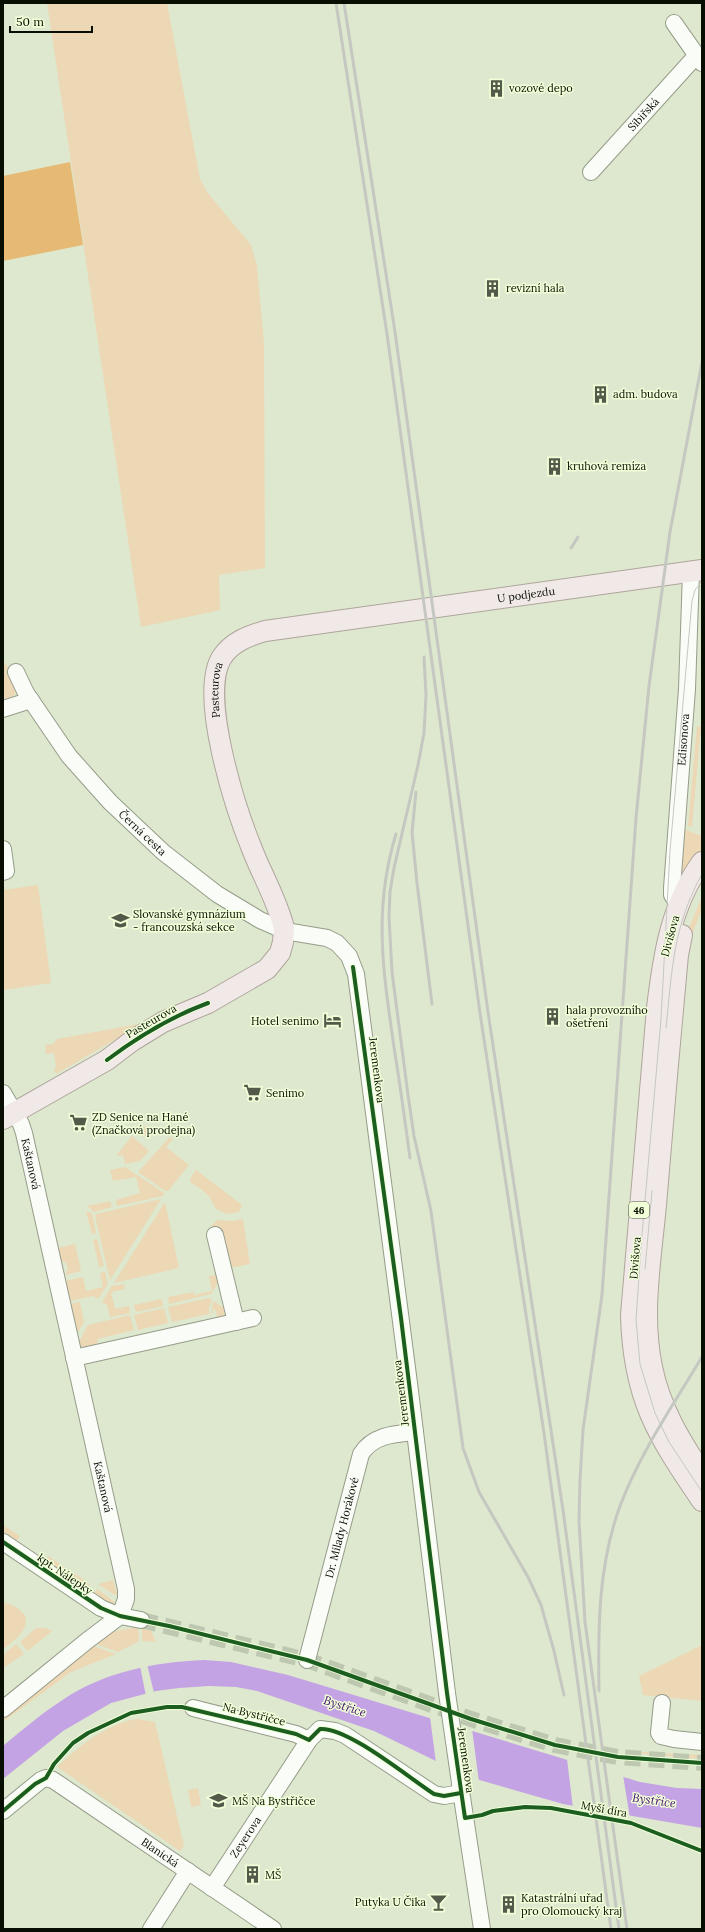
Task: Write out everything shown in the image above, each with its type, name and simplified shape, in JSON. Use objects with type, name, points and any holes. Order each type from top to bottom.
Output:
[{"type":"main road","name":"U podjezdu","points":[[350,619],[697,571]]},
{"type":"main road","name":"Pasteurova","points":[[9,1116],[107,1060],[132,1041],[163,1022],[208,1003],[272,965],[282,947],[284,931],[279,913],[247,836],[227,769],[214,696],[216,671],[221,658],[228,649],[238,641],[251,635],[265,631],[350,619]]},
{"type":"main road","name":"46","points":[[685,907],[702,862]]},
{"type":"main road","name":"46","points":[[685,907],[702,887]]},
{"type":"main road","name":"Divišova","points":[[685,907],[683,933],[678,955],[648,1298],[647,1335],[652,1367],[659,1394],[675,1430],[702,1473]]},
{"type":"main road","name":"Divišova","points":[[685,907],[666,948],[657,1008],[633,1284],[632,1340],[638,1377],[650,1417],[666,1447],[702,1501]]},
{"type":"street","points":[[674,23],[699,60]]},
{"type":"street","name":"Sibiřská","points":[[591,172],[699,60]]},
{"type":"street","name":"Edisonova","points":[[685,907],[672,895],[672,888],[697,571]]},
{"type":"street","name":"Černá cesta","points":[[16,672],[32,700],[73,760],[110,802],[163,852],[218,894],[260,920],[284,931]]},
{"type":"street","points":[[3,709],[32,700]]},
{"type":"street","points":[[3,849],[6,871],[3,872]]},
{"type":"street","name":"Jeremenkova","points":[[284,931],[327,938],[337,943],[349,956],[356,974],[447,1693],[482,1929]]},
{"type":"street","points":[[3,1093],[9,1116]]},
{"type":"street","name":"Kaštanová","points":[[9,1116],[22,1127],[126,1589],[126,1599],[120,1616]]},
{"type":"street","points":[[215,1235],[236,1322]]},
{"type":"street","points":[[74,1358],[253,1318]]},
{"type":"street","name":"Dr. Milady Horákové","points":[[307,1660],[361,1454],[367,1445],[380,1438],[415,1432]]},
{"type":"street","name":"kpt. Nálepky","points":[[3,1542],[101,1608],[120,1616]]},
{"type":"street","points":[[3,1709],[120,1616],[141,1620]]},
{"type":"street","points":[[662,1703],[659,1733],[661,1736],[702,1742]]},
{"type":"street","name":"Na Bystřičce","points":[[193,1708],[296,1734],[315,1735],[335,1731],[344,1735],[434,1794],[444,1796],[461,1788]]},
{"type":"street","name":"Zeyerova","points":[[212,1888],[315,1735]]},
{"type":"street","name":"Blanická","points":[[3,1811],[35,1784],[46,1778],[58,1783],[273,1929]]},
{"type":"street","points":[[151,1929],[188,1871]]},
{"type":"shaded area","points":[[47,3],[167,3],[200,179],[207,192],[251,245],[257,266],[264,343],[265,568],[219,575],[220,610],[141,627]]},
{"type":"shaded area","points":[[70,162],[83,245],[3,261],[3,176]]},
{"type":"shaded area","points":[[3,660],[17,681],[15,695],[4,700]]},
{"type":"shaded area","points":[[697,726],[701,727],[692,827],[688,826]]},
{"type":"shaded area","points":[[681,828],[702,836],[702,853],[680,881]]},
{"type":"shaded area","points":[[38,885],[51,983],[4,990],[3,890]]},
{"type":"shaded area","points":[[702,897],[702,909],[691,937],[687,932]]},
{"type":"shaded area","points":[[144,1023],[56,1074],[54,1070],[56,1067],[54,1053],[46,1054],[45,1045],[53,1044],[57,1039]]},
{"type":"shaded area","points":[[149,1126],[166,1132],[140,1136],[136,1133],[143,1127]]},
{"type":"shaded area","points":[[132,1136],[149,1151],[140,1161],[125,1164],[123,1155],[116,1156]]},
{"type":"shaded area","points":[[170,1137],[173,1139],[166,1147],[189,1165],[168,1191],[165,1191],[138,1172]]},
{"type":"shaded area","points":[[125,1167],[164,1193],[163,1196],[117,1206],[116,1200],[140,1193],[136,1177],[113,1181],[110,1170]]},
{"type":"shaded area","points":[[196,1170],[242,1205],[239,1212],[227,1214],[216,1209],[209,1196],[190,1182],[191,1177]]},
{"type":"shaded area","points":[[161,1199],[110,1280],[95,1216],[96,1214]]},
{"type":"shaded area","points":[[110,1201],[112,1207],[94,1212],[87,1206]]},
{"type":"shaded area","points":[[165,1202],[179,1268],[114,1283]]},
{"type":"shaded area","points":[[86,1211],[92,1213],[96,1233],[92,1234]]},
{"type":"shaded area","points":[[243,1219],[250,1264],[230,1268],[222,1234],[211,1226],[218,1220],[233,1221]]},
{"type":"shaded area","points":[[97,1239],[104,1266],[99,1267],[93,1240]]},
{"type":"shaded area","points":[[75,1244],[81,1271],[65,1275],[68,1269],[66,1263],[61,1261],[58,1248]]},
{"type":"shaded area","points":[[105,1272],[108,1284],[98,1299],[93,1296],[70,1301],[65,1281],[83,1277],[86,1291],[103,1287],[100,1273]]},
{"type":"shaded area","points":[[217,1275],[218,1283],[211,1294],[169,1304],[168,1297],[194,1292],[194,1295],[212,1291],[209,1276]]},
{"type":"shaded area","points":[[124,1284],[125,1289],[111,1292],[115,1309],[129,1306],[130,1313],[110,1317],[107,1305],[102,1302],[112,1286]]},
{"type":"shaded area","points":[[209,1298],[212,1300],[209,1308],[209,1314],[172,1322],[168,1307]]},
{"type":"shaded area","points":[[162,1299],[163,1306],[136,1312],[134,1305]]},
{"type":"shaded area","points":[[213,1301],[228,1310],[225,1319],[217,1318],[215,1310],[212,1309],[213,1313],[211,1314]]},
{"type":"shaded area","points":[[80,1302],[84,1322],[77,1334],[70,1304]]},
{"type":"shaded area","points":[[164,1308],[168,1323],[138,1330],[134,1315]]},
{"type":"shaded area","points":[[130,1315],[134,1330],[98,1339],[95,1349],[81,1350],[79,1342],[88,1325]]},
{"type":"shaded area","points":[[3,1525],[20,1536],[16,1542],[3,1533]]},
{"type":"shaded area","points":[[48,1556],[90,1584],[86,1590],[44,1561]]},
{"type":"shaded area","points":[[113,1580],[117,1594],[115,1595],[98,1584]]},
{"type":"shaded area","points":[[97,1589],[116,1603],[109,1604],[93,1595]]},
{"type":"shaded area","points":[[3,1603],[12,1605],[20,1610],[25,1615],[26,1621],[22,1632],[18,1637],[3,1649]]},
{"type":"shaded area","points":[[138,1627],[139,1641],[118,1652],[94,1643],[111,1632]]},
{"type":"shaded area","points":[[142,1627],[151,1630],[156,1642],[142,1641]]},
{"type":"shaded area","points":[[36,1628],[45,1628],[52,1631],[28,1651],[20,1642]]},
{"type":"shaded area","points":[[16,1644],[24,1654],[3,1668],[3,1655]]},
{"type":"shaded area","points":[[91,1645],[116,1654],[71,1672],[3,1722],[3,1717]]},
{"type":"shaded area","points":[[702,1645],[702,1701],[643,1695],[639,1676]]},
{"type":"shaded area","points":[[137,1719],[155,1722],[184,1846],[180,1851],[57,1767],[84,1744],[104,1731],[126,1721]]},
{"type":"shaded area","points":[[641,1752],[702,1755],[702,1759],[644,1754],[625,1754]]},
{"type":"shaded area","points":[[198,1788],[201,1805],[191,1807],[188,1790]]},
{"type":"water","name":"Bystřice","points":[[204,1660],[231,1662],[288,1675],[640,1782],[677,1788],[702,1789],[702,1828],[563,1804],[469,1777],[374,1731],[257,1691],[236,1687],[209,1686],[179,1688],[156,1691],[111,1703],[63,1731],[3,1779],[3,1746],[46,1711],[77,1691],[130,1670],[166,1663]]},
{"type":"pier","points":[[147,1664],[154,1693],[146,1696],[140,1666]]},
{"type":"pier","points":[[430,1717],[472,1729],[479,1782],[436,1763]]},
{"type":"pier","points":[[567,1759],[623,1775],[630,1818],[573,1808]]},
{"type":"tunnel","points":[[141,1620],[307,1660],[471,1719],[555,1745],[618,1757],[702,1763]]},
{"type":"tram line","points":[[702,581],[695,590],[692,601],[670,851],[661,1019],[636,1320],[640,1364],[655,1413],[669,1442],[702,1492]]},
{"type":"tram line","points":[[666,1028],[672,968],[679,931],[692,893],[702,874]]},
{"type":"tram line","points":[[645,1269],[652,1191]]},
{"type":"railway","points":[[336,3],[387,334],[480,1013],[544,1433],[611,1929]]},
{"type":"railway","points":[[344,3],[395,332],[488,1012],[563,1510],[619,1929]]},
{"type":"railway","points":[[627,1929],[585,1622],[579,1521],[580,1480],[583,1430],[602,1295],[636,818],[649,686],[670,532],[702,362]]},
{"type":"railway","points":[[571,548],[578,537]]},
{"type":"railway","points":[[424,657],[426,695],[424,733],[394,868],[390,892],[389,917],[392,972],[408,1095],[414,1136],[431,1211],[463,1448],[479,1492],[528,1577],[541,1605],[554,1651],[564,1695]]},
{"type":"railway","points":[[416,792],[412,832],[432,1004]]},
{"type":"railway","points":[[396,834],[384,888],[382,940],[386,992],[410,1158]]},
{"type":"railway","points":[[599,1691],[599,1621],[603,1574],[607,1551],[620,1506],[647,1448],[702,1357]]},
{"type":"cycle path","name":"Myší díra","points":[[353,967],[401,1318],[447,1693],[465,1818],[482,1815],[493,1811],[525,1807],[551,1808],[631,1823],[702,1851]]},
{"type":"cycle path","points":[[107,1060],[155,1028],[181,1014],[208,1003]]},
{"type":"cycle path","points":[[3,1542],[101,1608],[120,1616],[169,1626],[307,1660],[471,1719],[555,1745],[618,1757],[702,1763]]},
{"type":"cycle path","points":[[3,1811],[35,1784],[46,1778],[54,1764],[73,1743],[88,1733],[131,1713],[167,1707],[182,1707],[296,1734],[309,1740],[320,1729],[332,1731],[362,1744],[434,1794],[444,1796],[461,1793]]},
{"type":"place","name":"vozové depo","points":[[496,88]]},
{"type":"place","name":"revizní hala","points":[[493,288]]},
{"type":"place","name":"adm. budova","points":[[600,394]]},
{"type":"place","name":"kruhová remíza","points":[[554,466]]},
{"type":"place","name":"Slovanské gymnázium - francouzská sekce","points":[[120,920]]},
{"type":"place","name":"hala provozního ošetření","points":[[553,1016]]},
{"type":"place","name":"Hotel senimo","points":[[332,1021]]},
{"type":"place","name":"Senimo","points":[[253,1093]]},
{"type":"place","name":"ZD Senice na Hané (Značková prodejna)","points":[[79,1123]]},
{"type":"place","name":"MŠ Na Bystřičce","points":[[219,1801]]},
{"type":"place","name":"MŠ","points":[[252,1875]]},
{"type":"place","name":"Putyka U Čika","points":[[439,1902]]},
{"type":"place","name":"Katastrální uřad pro Olomoucký kraj","points":[[508,1904]]}]
